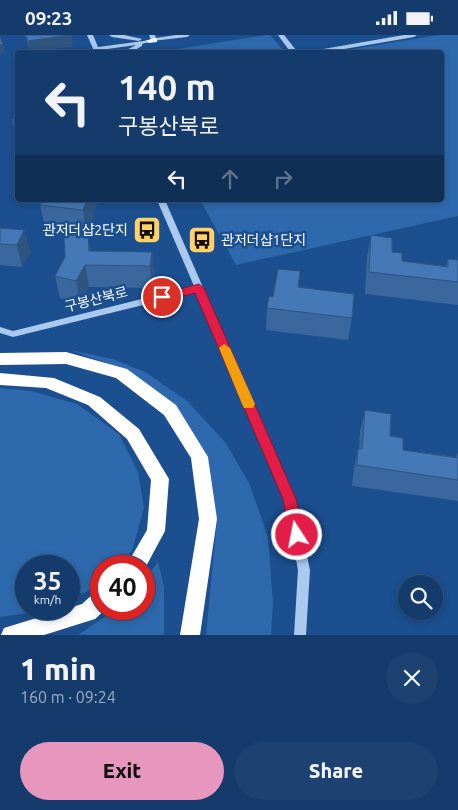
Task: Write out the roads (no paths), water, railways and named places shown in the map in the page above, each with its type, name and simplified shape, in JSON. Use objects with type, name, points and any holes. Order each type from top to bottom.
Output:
[{"type":"highway","points":[[0,359],[66,358],[121,373],[170,410],[199,457],[208,519],[190,635]]},
{"type":"highway","points":[[0,379],[48,382],[94,401],[133,434],[160,479],[156,531],[142,555]]},
{"type":"highway","points":[[11,635],[90,610]]},
{"type":"street","points":[[90,35],[97,50]]},
{"type":"street","points":[[112,35],[152,39]]},
{"type":"street","points":[[102,50],[152,39],[187,35]]},
{"type":"street","points":[[281,35],[292,50]]},
{"type":"street","points":[[324,50],[414,35]]},
{"type":"street","points":[[130,50],[152,39]]},
{"type":"street","points":[[162,202],[290,499],[304,571],[300,635]]},
{"type":"street","name":"구봉산북로","points":[[0,330],[13,334],[199,288]]},
{"type":"place","name":"관저더샵2단지","points":[[147,230]]},
{"type":"place","name":"관저더샵1단지","points":[[202,240]]}]
